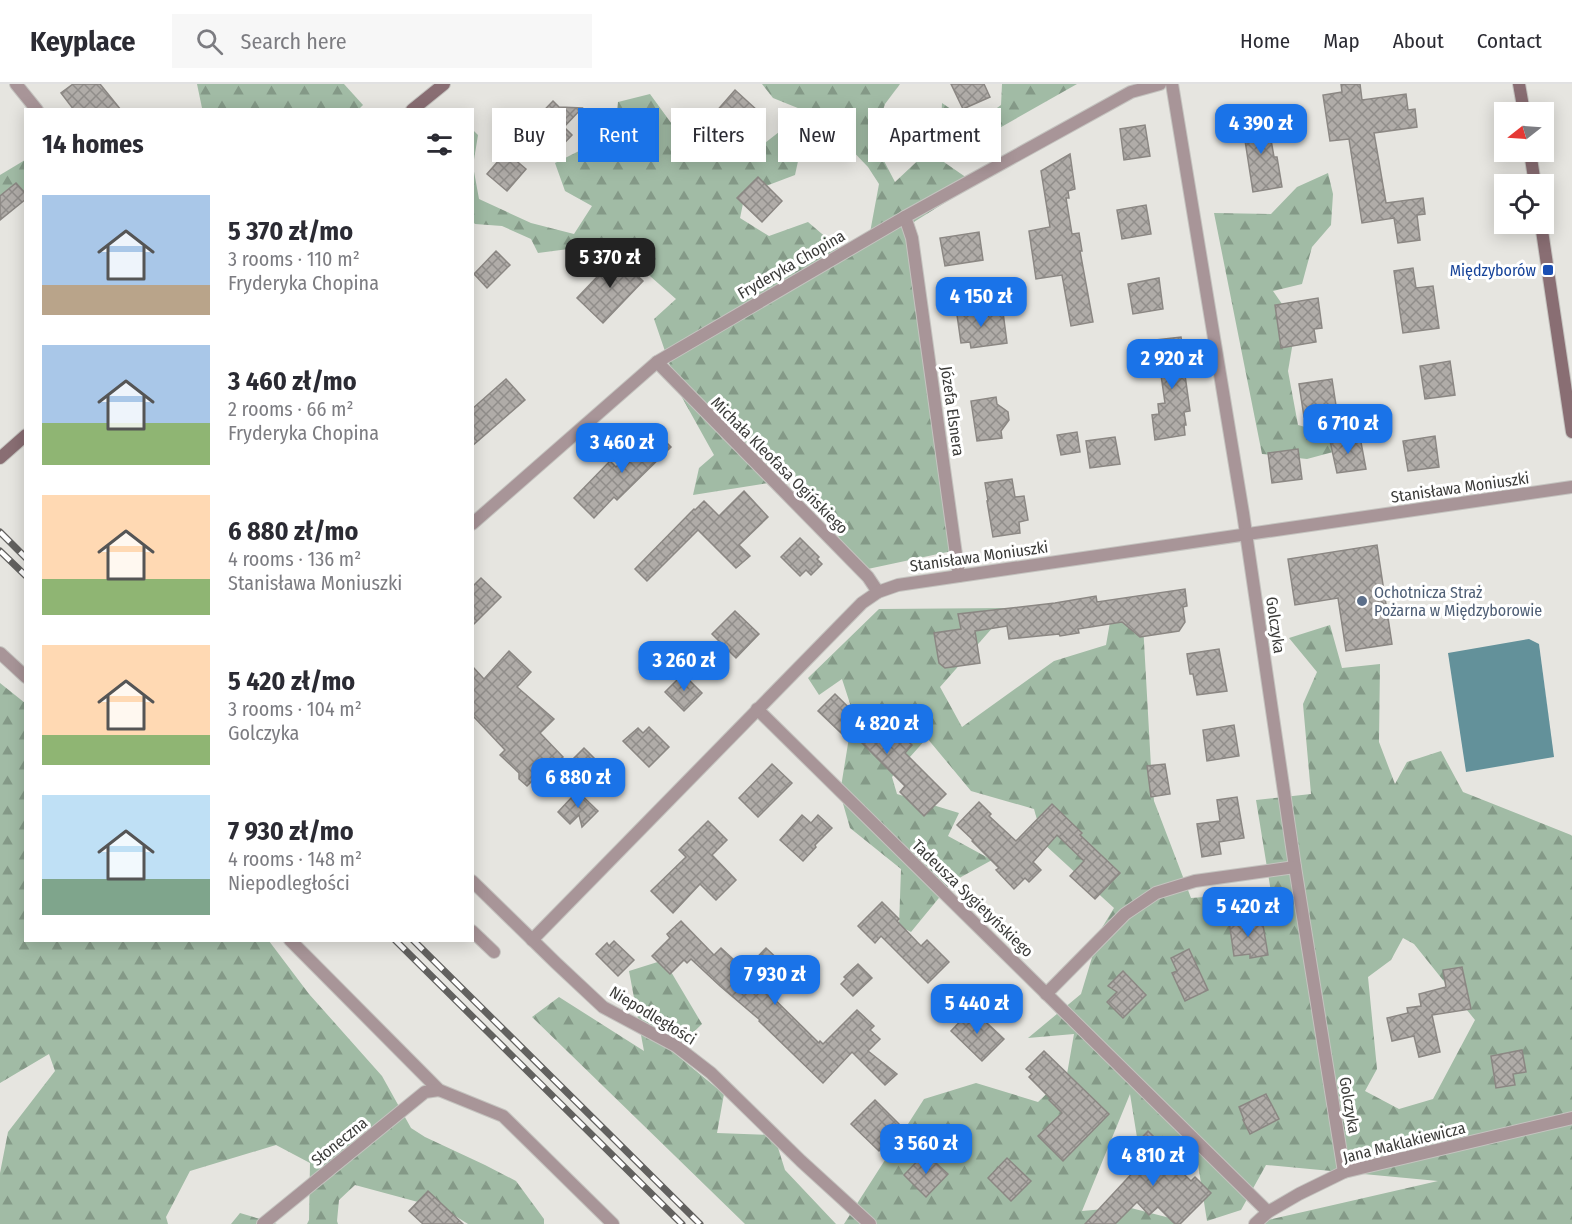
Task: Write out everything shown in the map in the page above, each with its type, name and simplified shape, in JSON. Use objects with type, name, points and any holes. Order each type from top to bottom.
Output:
[{"type":"main road","points":[[414,108],[444,84]]},
{"type":"main road","points":[[1520,84],[1523,102]]},
{"type":"main road","points":[[1542,234],[1572,432]]},
{"type":"main road","points":[[0,458],[24,437]]},
{"type":"street","points":[[16,84],[35,108]]},
{"type":"street","name":"Fryderyka Chopina","points":[[474,522],[657,362],[905,217],[1131,92],[1160,84]]},
{"type":"street","name":"Golczyka","points":[[1172,84],[1246,534],[1295,867],[1344,1172]]},
{"type":"street","name":"Józefa Elsnera","points":[[905,217],[912,238],[959,576]]},
{"type":"street","name":"Michała Kleofasa Ogińskiego","points":[[657,362],[868,577],[878,592]]},
{"type":"street","name":"Stanisława Moniuszki","points":[[532,940],[862,603],[878,592],[898,585],[1572,487]]},
{"type":"street","points":[[0,653],[24,675]]},
{"type":"street","name":"Tadeusza Sygietyńskiego","points":[[757,709],[1268,1212]]},
{"type":"street","points":[[1046,994],[1125,914],[1156,893],[1195,881],[1295,867]]},
{"type":"street","name":"Niepodległości","points":[[474,885],[603,1007],[676,1046],[711,1073],[801,1161],[870,1224]]},
{"type":"street","points":[[474,933],[494,952]]},
{"type":"street","points":[[292,942],[439,1090],[503,1116],[613,1224]]},
{"type":"street","name":"Słoneczna","points":[[263,1224],[425,1092],[439,1090]]},
{"type":"street","name":"Jana Maklakiewicza","points":[[1255,1224],[1268,1212],[1344,1172],[1572,1118]]},
{"type":"green space","points":[[197,84],[344,84],[363,105],[360,108],[202,108]]},
{"type":"green space","points":[[762,84],[900,84],[884,108],[868,108],[868,162],[885,162],[895,182],[916,162],[944,162],[967,178],[957,195],[909,225],[952,551],[863,570],[791,472],[768,483],[693,495],[699,468],[714,455],[679,392],[654,319],[676,299],[633,261],[576,248],[538,253],[531,239],[502,226],[474,223],[474,172],[479,199],[531,223],[574,234],[592,206],[565,191],[555,163],[566,162],[566,158],[578,152],[578,162],[659,162],[659,108],[617,108],[618,102],[650,94],[671,123],[671,162],[766,162],[766,142],[778,133],[778,162],[798,162],[795,175],[745,194],[740,218],[769,236],[808,222],[842,251],[869,238],[879,184],[856,154],[856,108],[798,108],[773,98]]},
{"type":"green space","points":[[1002,84],[1077,84],[1001,127],[1001,108],[997,108],[1001,105]]},
{"type":"green space","points":[[474,131],[478,135],[474,160]]},
{"type":"green space","points":[[24,161],[24,197],[0,215],[0,175]]},
{"type":"green space","points":[[1328,173],[1333,194],[1331,225],[1312,247],[1302,284],[1273,291],[1296,324],[1288,371],[1298,425],[1338,436],[1333,452],[1307,459],[1262,454],[1214,213],[1271,214],[1297,187]]},
{"type":"green space","points":[[1113,605],[1142,606],[1154,801],[1191,898],[1271,892],[1256,800],[1311,794],[1303,704],[1317,672],[1289,638],[1330,625],[1342,668],[1380,664],[1379,742],[1395,784],[1407,762],[1441,751],[1463,792],[1572,836],[1572,1224],[1264,1224],[1268,1220],[1438,1181],[1266,1165],[1241,1210],[1207,1221],[1197,1158],[1140,1156],[1130,1094],[1082,1211],[1127,1207],[1178,1220],[1177,1224],[844,1224],[924,1099],[976,1083],[1038,1102],[1067,1074],[1074,1034],[1028,1038],[1081,994],[1100,931],[1114,908],[1044,844],[1034,809],[971,791],[927,738],[892,777],[897,794],[959,813],[948,836],[992,860],[952,882],[911,932],[899,926],[901,869],[850,828],[840,793],[853,713],[842,679],[819,695],[808,678],[879,609],[1010,608],[940,687],[962,727],[1054,661],[1106,645]],"holes":[[[1403,938],[1414,944],[1475,1020],[1433,1099],[1399,1109],[1365,1091],[1377,1069],[1368,977],[1391,960]]]},
{"type":"green space","points":[[0,683],[24,702],[24,942],[270,942],[309,994],[382,1076],[411,1128],[516,1181],[544,1219],[544,1224],[468,1224],[444,1209],[355,1185],[339,1200],[338,1224],[307,1224],[309,1220],[310,1163],[276,1145],[190,1171],[166,1217],[168,1224],[0,1224],[0,1173],[8,1132],[55,1071],[49,1054],[0,1083]]},
{"type":"green space","points":[[664,960],[702,1024],[673,1052],[724,1094],[717,1133],[774,1135],[785,1170],[836,1224],[745,1224],[532,1017],[559,997],[644,1051],[629,971]]},
{"type":"green space","points":[[240,1213],[277,1224],[231,1224]]},
{"type":"water","points":[[1529,639],[1539,644],[1554,757],[1466,772],[1448,653]]},
{"type":"building","points":[[73,84],[100,84],[119,108],[72,108],[61,93]]},
{"type":"building","points":[[951,84],[984,84],[990,97],[963,108]]},
{"type":"building","points":[[1341,84],[1360,84],[1362,100],[1406,94],[1408,110],[1415,109],[1417,127],[1374,133],[1386,203],[1423,198],[1425,214],[1417,215],[1420,240],[1398,243],[1394,218],[1362,223],[1349,139],[1330,141],[1323,95],[1342,92]]},
{"type":"building","points":[[735,90],[755,108],[719,108]]},
{"type":"building","points":[[553,101],[559,107],[582,108],[578,108],[578,112],[566,125],[566,108],[546,108]]},
{"type":"building","points":[[1267,117],[1282,187],[1253,192],[1242,121]]},
{"type":"building","points":[[1145,125],[1150,156],[1124,160],[1120,129]]},
{"type":"building","points":[[566,129],[572,135],[566,141]]},
{"type":"building","points":[[1070,154],[1075,189],[1068,191],[1069,198],[1066,198],[1072,234],[1079,233],[1082,251],[1080,251],[1093,322],[1071,326],[1062,275],[1036,279],[1029,231],[1050,227],[1041,171]]},
{"type":"building","points":[[497,162],[518,162],[526,169],[507,191],[487,174]]},
{"type":"building","points":[[758,177],[782,201],[762,222],[737,198]]},
{"type":"building","points":[[16,183],[24,192],[24,201],[0,220],[0,196]]},
{"type":"building","points":[[1146,205],[1151,234],[1122,239],[1117,210]]},
{"type":"building","points":[[979,232],[983,260],[945,266],[940,238]]},
{"type":"building","points":[[496,251],[510,265],[487,288],[474,274]]},
{"type":"building","points":[[617,256],[643,281],[603,323],[577,298]]},
{"type":"building","points":[[1413,268],[1416,288],[1433,286],[1439,328],[1403,333],[1394,271]]},
{"type":"building","points":[[1159,278],[1163,309],[1133,314],[1128,284]]},
{"type":"building","points":[[1318,298],[1322,328],[1314,329],[1316,342],[1281,348],[1275,305]]},
{"type":"building","points":[[974,306],[975,316],[1003,312],[1007,343],[971,348],[970,342],[961,343],[956,308]]},
{"type":"building","points":[[1181,337],[1190,411],[1184,412],[1185,435],[1155,440],[1152,415],[1159,414],[1158,404],[1165,403],[1156,340]]},
{"type":"building","points":[[1450,361],[1455,395],[1425,399],[1420,366]]},
{"type":"building","points":[[506,379],[525,400],[474,444],[474,407]]},
{"type":"building","points":[[1332,379],[1337,412],[1304,417],[1299,384]]},
{"type":"building","points":[[996,397],[997,404],[1008,412],[1009,420],[1001,431],[1002,438],[977,441],[971,401]]},
{"type":"building","points":[[653,429],[671,447],[617,500],[614,497],[594,518],[574,498],[610,461],[616,467]]},
{"type":"building","points":[[1077,432],[1080,452],[1061,455],[1057,435]]},
{"type":"building","points":[[1435,436],[1439,467],[1408,471],[1403,441]]},
{"type":"building","points":[[1115,437],[1120,464],[1090,468],[1086,441]]},
{"type":"building","points":[[1360,437],[1366,469],[1337,473],[1330,441]]},
{"type":"building","points":[[1298,449],[1302,479],[1272,483],[1268,453]]},
{"type":"building","points":[[1012,479],[1015,497],[1024,496],[1028,520],[1019,522],[1020,533],[993,537],[985,483]]},
{"type":"building","points":[[744,491],[768,517],[739,545],[750,556],[736,568],[698,530],[647,581],[635,569],[704,501],[719,516]]},
{"type":"building","points":[[800,538],[819,557],[817,559],[822,564],[811,575],[806,570],[800,576],[781,557]]},
{"type":"building","name":"Ochotnicza Straż Pożarna w Międzyborowie","points":[[1377,545],[1392,644],[1346,651],[1338,598],[1295,605],[1288,559]]},
{"type":"building","points":[[481,578],[501,597],[474,624],[474,585]]},
{"type":"building","points":[[1185,589],[1187,606],[1183,607],[1185,622],[1179,631],[1140,637],[1122,622],[1078,629],[1079,633],[1060,636],[1059,634],[1009,639],[1007,626],[975,631],[980,663],[945,668],[939,663],[934,633],[961,629],[958,614],[1096,596],[1097,602]]},
{"type":"building","points":[[735,611],[759,634],[736,658],[712,634]]},
{"type":"building","points":[[1219,649],[1227,691],[1197,695],[1193,674],[1190,674],[1187,654]]},
{"type":"building","points":[[509,651],[531,672],[517,687],[554,719],[540,733],[563,757],[544,776],[540,773],[527,786],[519,779],[519,773],[500,755],[505,750],[474,717],[474,668],[484,679]]},
{"type":"building","points":[[683,674],[702,693],[684,711],[665,692]]},
{"type":"building","points":[[835,694],[880,738],[892,726],[912,745],[905,753],[946,794],[924,816],[900,792],[905,786],[847,728],[842,734],[818,711]]},
{"type":"building","points":[[1234,725],[1239,756],[1207,761],[1203,730]]},
{"type":"building","points":[[649,727],[669,747],[649,767],[623,741],[638,728],[643,733]]},
{"type":"building","points":[[584,748],[595,759],[574,780],[563,769]]},
{"type":"building","points":[[772,764],[792,783],[758,817],[739,798]]},
{"type":"building","points":[[1165,764],[1170,794],[1151,797],[1147,766]]},
{"type":"building","points":[[569,783],[598,811],[582,827],[579,815],[570,824],[558,812],[573,796]]},
{"type":"building","points":[[1237,797],[1244,838],[1219,842],[1221,854],[1202,857],[1197,824],[1220,821],[1217,800]]},
{"type":"building","points":[[979,802],[991,814],[989,816],[1016,841],[1052,804],[1082,833],[1080,835],[1120,873],[1095,899],[1070,876],[1084,861],[1057,835],[1033,862],[1041,870],[1029,882],[1025,878],[1014,889],[996,870],[999,868],[957,825]]},
{"type":"building","points":[[802,815],[811,823],[818,815],[832,828],[803,861],[780,840]]},
{"type":"building","points":[[708,821],[727,840],[712,855],[736,880],[716,900],[700,884],[673,913],[651,891],[686,857],[679,850]]},
{"type":"building","points":[[882,902],[921,946],[927,940],[949,962],[928,983],[881,936],[875,943],[858,926]]},
{"type":"building","points":[[1245,918],[1245,920],[1262,919],[1268,955],[1250,958],[1250,954],[1234,956],[1229,921]]},
{"type":"building","points":[[681,921],[714,955],[721,948],[745,970],[766,948],[784,965],[762,987],[819,1043],[820,1041],[823,1044],[857,1010],[874,1026],[870,1030],[880,1039],[868,1051],[897,1074],[885,1085],[852,1052],[823,1083],[760,1020],[691,959],[687,963],[684,960],[670,974],[652,956],[670,938],[667,934]]},
{"type":"building","points":[[614,941],[634,960],[618,976],[596,954],[607,943],[609,946]]},
{"type":"building","points":[[1189,949],[1208,990],[1185,1001],[1172,973],[1177,971],[1171,958]]},
{"type":"building","points":[[858,964],[872,978],[853,996],[841,984],[846,979],[844,977]]},
{"type":"building","points":[[1462,967],[1471,1009],[1432,1015],[1440,1052],[1419,1057],[1414,1036],[1392,1041],[1387,1018],[1408,1013],[1407,1008],[1421,1006],[1419,994],[1446,987],[1443,970]]},
{"type":"building","points":[[1123,971],[1146,995],[1123,1018],[1107,1002],[1117,992],[1108,986]]},
{"type":"building","points":[[972,1009],[1004,1039],[982,1061],[951,1031]]},
{"type":"building","points":[[1522,1050],[1526,1072],[1513,1074],[1515,1085],[1496,1088],[1491,1056]]},
{"type":"building","points":[[1044,1051],[1109,1114],[1063,1161],[1038,1136],[1062,1113],[1029,1077],[1032,1074],[1026,1069]]},
{"type":"building","points":[[1266,1094],[1279,1119],[1250,1134],[1239,1107]]},
{"type":"building","points":[[875,1100],[902,1127],[879,1151],[851,1124]]},
{"type":"building","points":[[1148,1131],[1163,1146],[1159,1150],[1191,1181],[1195,1177],[1211,1193],[1180,1224],[1175,1224],[1158,1207],[1149,1215],[1137,1202],[1115,1224],[1085,1224],[1138,1167],[1125,1155]]},
{"type":"building","points":[[925,1153],[948,1174],[926,1197],[904,1175]]},
{"type":"building","points":[[1007,1158],[1031,1181],[1011,1201],[988,1178]]},
{"type":"building","points":[[428,1191],[463,1224],[423,1224],[409,1211]]},
{"type":"railway","points":[[0,532],[24,556]]},
{"type":"railway","points":[[0,551],[24,574]]},
{"type":"railway","points":[[397,942],[682,1224]]},
{"type":"railway","points":[[415,942],[700,1224]]},
{"type":"place","name":"Międzyborów","points":[[1548,270]]},
{"type":"place","name":"Ochotnicza Straż Pożarna w Międzyborowie","points":[[1362,601]]}]
